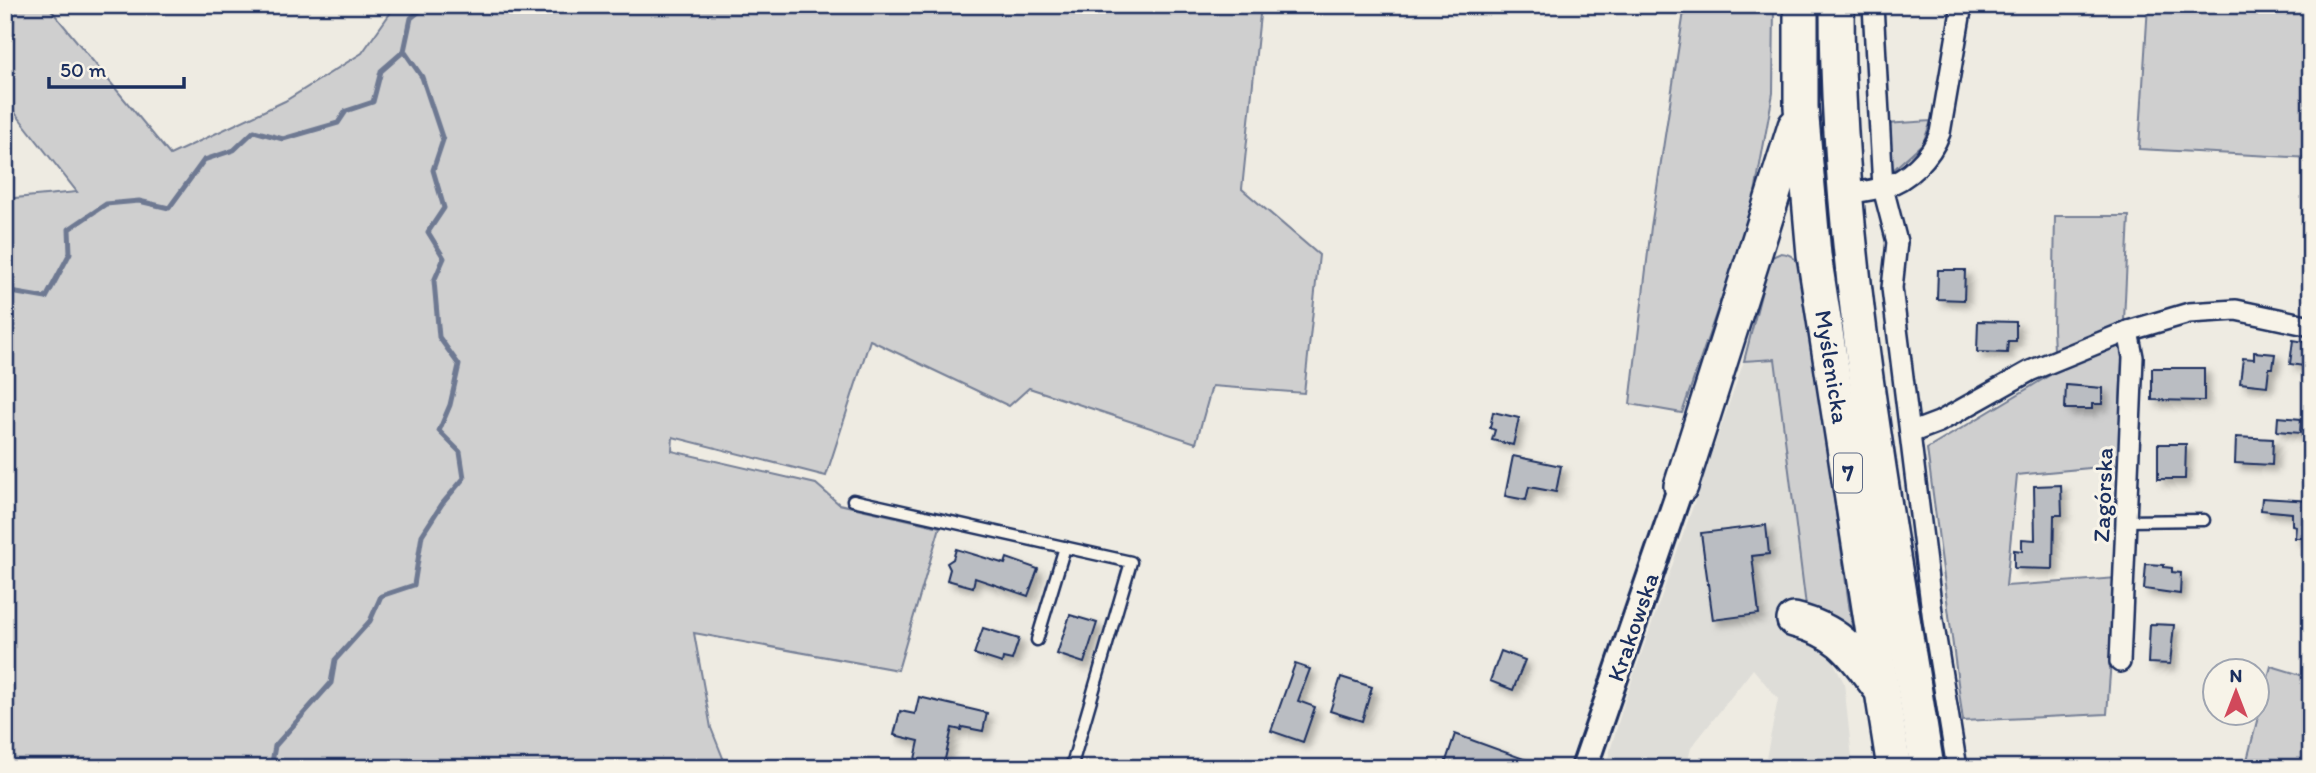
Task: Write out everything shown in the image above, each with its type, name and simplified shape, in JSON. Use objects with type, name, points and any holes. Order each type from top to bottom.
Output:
[{"type":"highway","name":"Myślenicka","points":[[1801,5],[1801,107],[1814,255],[1894,768]]},
{"type":"highway","name":"Myślenicka","points":[[1837,5],[1844,194],[1865,364],[1927,768]]},
{"type":"highway","points":[[1681,486],[1801,107]]},
{"type":"highway","points":[[1757,249],[1767,240],[1780,236],[1796,242],[1814,255]]},
{"type":"highway","points":[[1794,620],[1811,624],[1850,648],[1882,691]]},
{"type":"street","points":[[1873,5],[1883,188],[1897,242],[1892,288],[1933,620],[1957,768]]},
{"type":"street","points":[[1844,194],[1883,188],[1910,173],[1936,143],[1962,5]]},
{"type":"street","points":[[1910,433],[1939,422],[2030,371],[2127,331],[2189,313],[2235,310],[2311,326]]},
{"type":"street","name":"Zagórska","points":[[2120,662],[2133,357],[2127,331]]},
{"type":"street","name":"Krakowska","points":[[1584,768],[1681,486]]},
{"type":"lane","points":[[853,500],[1132,562],[1070,768]]},
{"type":"lane","points":[[2127,522],[2204,520]]},
{"type":"lane","points":[[1037,640],[1065,547]]},
{"type":"shaded area","points":[[5,5],[47,5],[170,155],[285,101],[362,53],[396,5],[1261,5],[1242,189],[1319,255],[1304,393],[1212,386],[1196,443],[1029,388],[1009,406],[870,340],[826,476],[673,437],[672,451],[816,484],[839,504],[940,527],[898,670],[694,633],[711,728],[727,768],[5,768],[5,199],[77,192],[5,100]]},
{"type":"shaded area","points":[[1685,5],[1774,5],[1773,93],[1752,209],[1682,413],[1630,404],[1651,227]]},
{"type":"shaded area","points":[[2148,5],[2311,5],[2311,158],[2139,149]]},
{"type":"shaded area","points":[[1931,121],[1923,143],[1892,171],[1885,124]]},
{"type":"shaded area","points":[[2055,216],[2129,216],[2120,404],[2121,465],[2017,475],[2006,586],[2117,578],[2107,714],[1963,721],[1927,449],[2055,372]]},
{"type":"shaded area","points":[[1781,253],[1793,258],[1803,277],[1853,633],[1806,606],[1775,359],[1744,361],[1768,267],[1772,257]]},
{"type":"shaded area","points":[[1775,359],[1806,606],[1844,683],[1853,768],[1764,768],[1778,699],[1753,669],[1691,748],[1686,768],[1605,768],[1624,703],[1744,361]]},
{"type":"shaded area","points":[[2271,666],[2311,678],[2311,768],[2245,768],[2255,728],[2270,728]]},
{"type":"building","points":[[1938,270],[1965,270],[1964,300],[1937,299]]},
{"type":"building","points":[[1978,321],[2016,322],[2016,341],[2008,341],[2007,353],[1977,352]]},
{"type":"building","points":[[2293,340],[2311,343],[2311,367],[2290,364]]},
{"type":"building","points":[[2254,352],[2275,354],[2273,368],[2269,368],[2267,386],[2240,383],[2243,358],[2254,359]]},
{"type":"building","points":[[2152,368],[2204,368],[2204,401],[2152,400]]},
{"type":"building","points":[[2066,385],[2102,388],[2102,404],[2092,404],[2092,409],[2065,409]]},
{"type":"building","points":[[1493,412],[1519,418],[1513,445],[1492,440],[1495,430],[1490,428]]},
{"type":"building","points":[[2278,417],[2301,419],[2300,433],[2277,431]]},
{"type":"building","points":[[2236,437],[2273,439],[2272,465],[2235,463]]},
{"type":"building","points":[[2158,444],[2186,444],[2185,479],[2158,479]]},
{"type":"building","points":[[1513,456],[1561,466],[1556,492],[1529,487],[1526,500],[1505,496]]},
{"type":"building","points":[[2061,485],[2062,515],[2054,515],[2053,569],[2014,568],[2014,550],[2022,551],[2022,539],[2035,540],[2034,486]]},
{"type":"building","points":[[2262,498],[2311,501],[2311,538],[2295,538],[2296,526],[2292,525],[2292,513],[2261,510]]},
{"type":"building","points":[[1766,525],[1769,554],[1752,556],[1759,614],[1713,620],[1701,533]]},
{"type":"building","points":[[956,549],[1005,564],[1007,558],[1038,569],[1028,596],[975,578],[973,587],[947,580],[950,569],[947,563],[953,559]]},
{"type":"building","points":[[2146,564],[2164,565],[2172,568],[2172,572],[2181,573],[2180,594],[2144,589]]},
{"type":"building","points":[[1070,615],[1097,623],[1084,663],[1057,654]]},
{"type":"building","points":[[2150,624],[2174,625],[2170,664],[2148,663]]},
{"type":"building","points":[[983,628],[1019,639],[1012,660],[1003,658],[1002,663],[974,654]]},
{"type":"building","points":[[1501,651],[1525,660],[1513,690],[1490,681]]},
{"type":"building","points":[[1295,664],[1310,669],[1298,701],[1315,707],[1303,742],[1271,731]]},
{"type":"building","points":[[1341,677],[1372,687],[1362,721],[1330,711]]},
{"type":"building","points":[[919,697],[987,713],[983,731],[952,728],[943,768],[913,768],[919,741],[894,735],[900,711],[915,714]]},
{"type":"building","points":[[1455,734],[1543,768],[1454,768],[1445,764]]},
{"type":"waterway","points":[[5,291],[46,298],[70,253],[69,229],[106,204],[139,201],[169,208],[204,160],[234,150],[254,131],[283,139],[338,123],[346,111],[373,102],[381,71],[404,51],[411,18],[427,5]]},
{"type":"waterway","points":[[271,768],[275,746],[331,683],[335,660],[370,621],[381,596],[414,585],[422,535],[442,504],[464,478],[460,452],[439,431],[450,405],[459,365],[439,337],[434,281],[444,258],[428,232],[444,208],[433,170],[443,140],[422,77],[404,51]]}]
